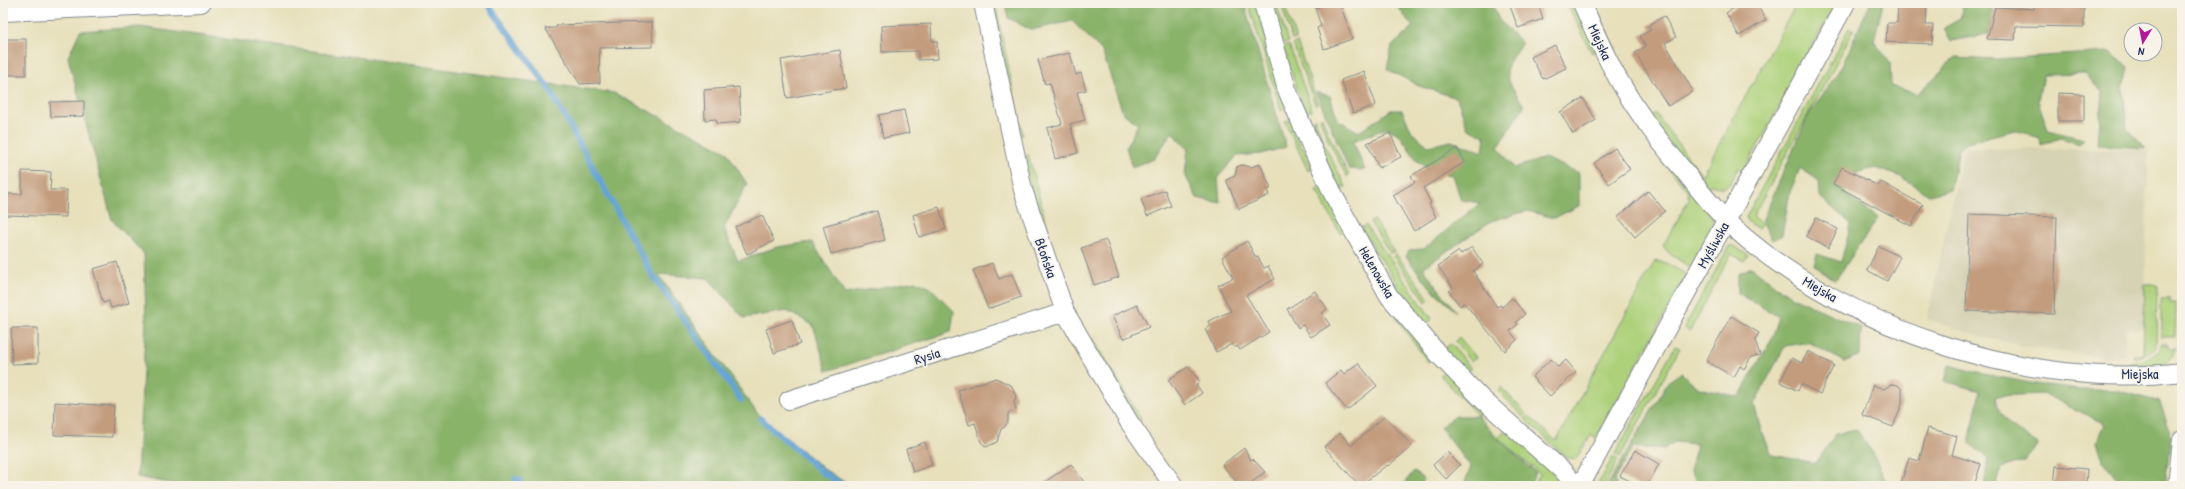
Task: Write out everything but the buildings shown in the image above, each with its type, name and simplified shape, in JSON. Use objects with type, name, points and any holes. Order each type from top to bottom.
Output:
[{"type":"street","points":[[3,12],[201,3]]},
{"type":"street","name":"Błońska","points":[[984,3],[1023,190],[1065,312],[1129,422],[1174,486]]},
{"type":"street","name":"Helenowska","points":[[1263,3],[1287,90],[1334,196],[1389,296],[1440,356],[1482,399],[1564,472],[1576,486]]},
{"type":"street","name":"Miejska","points":[[1582,3],[1608,60],[1631,101],[1679,164],[1727,220],[1774,260],[1830,295],[1898,328],[1958,350],[2049,370],[2069,372],[2162,374],[2182,372]]},
{"type":"street","name":"Myśliwska","points":[[1580,486],[1846,3]]},
{"type":"street","name":"Rysia","points":[[789,400],[1065,312]]},
{"type":"street","points":[[2177,486],[2182,440]]},
{"type":"shaded area","points":[[1964,148],[2148,150],[2144,329],[2125,330],[2125,356],[2106,357],[2031,348],[1975,335],[1927,319]]},
{"type":"green space","points":[[992,3],[995,3],[1023,136],[1019,133]]},
{"type":"green space","points":[[1005,3],[1244,3],[1286,147],[1261,154],[1237,156],[1218,177],[1220,203],[1197,198],[1185,175],[1188,149],[1172,132],[1154,159],[1132,167],[1126,147],[1138,124],[1123,113],[1102,51],[1072,21],[1031,30],[1008,18]]},
{"type":"green space","points":[[1272,3],[1276,3],[1288,42],[1281,44]]},
{"type":"green space","points":[[1281,3],[1284,3],[1296,39],[1292,40]]},
{"type":"green space","points":[[1395,3],[1492,3],[1499,20],[1522,43],[1514,53],[1507,69],[1507,75],[1524,106],[1498,147],[1514,168],[1545,158],[1579,173],[1579,206],[1554,218],[1527,211],[1491,221],[1423,268],[1456,312],[1431,288],[1406,257],[1409,250],[1424,249],[1480,203],[1461,200],[1453,175],[1434,173],[1417,161],[1400,135],[1387,128],[1353,141],[1365,170],[1349,169],[1316,92],[1330,96],[1338,120],[1359,132],[1391,110],[1402,110],[1412,132],[1428,146],[1451,141],[1483,152],[1485,136],[1468,129],[1457,98],[1419,86],[1387,69],[1392,46],[1413,27]]},
{"type":"green space","points":[[1567,3],[1577,3],[1596,51],[1592,53]]},
{"type":"green space","points":[[1588,3],[1593,3],[1616,49],[1612,50]]},
{"type":"green space","points":[[1797,3],[1836,3],[1744,171],[1738,168],[1730,184],[1723,188],[1710,185],[1706,189],[1651,119],[1655,113],[1702,175]]},
{"type":"green space","points":[[1870,3],[1883,3],[1874,41],[1890,63],[1891,86],[1917,94],[1956,57],[1995,59],[2110,52],[2128,67],[2123,87],[2127,128],[2146,148],[2098,145],[2102,92],[2085,74],[2043,75],[2038,101],[2048,130],[2084,139],[2079,144],[2061,138],[2041,145],[2040,138],[2015,130],[1967,142],[1959,149],[1950,190],[1929,195],[1901,177],[1875,168],[1846,176],[1845,194],[1878,218],[1835,281],[1814,265],[1817,254],[1841,262],[1851,224],[1819,196],[1818,180],[1800,168],[1790,192],[1782,235],[1772,240],[1762,221],[1808,116],[1842,66]]},
{"type":"green space","points":[[1963,3],[1994,3],[1988,34],[1951,41],[1944,28],[1960,19]]},
{"type":"green space","points":[[1256,4],[1286,104],[1281,110],[1249,6]]},
{"type":"green space","points":[[140,27],[614,93],[726,151],[747,184],[724,228],[738,261],[777,247],[812,242],[845,294],[915,281],[931,288],[954,311],[951,332],[827,371],[813,325],[787,311],[744,318],[708,278],[658,274],[757,413],[824,469],[851,486],[186,486],[137,477],[146,320],[144,254],[112,220],[68,57],[80,31]]},
{"type":"green space","points":[[1849,28],[1854,30],[1753,216],[1762,224],[1758,229],[1747,221],[1746,217]]},
{"type":"green space","points":[[1297,42],[1318,104],[1315,105],[1293,44]]},
{"type":"green space","points":[[1289,45],[1312,110],[1304,110],[1283,47]]},
{"type":"green space","points":[[1322,117],[1329,135],[1349,175],[1347,177],[1328,140],[1320,118]]},
{"type":"green space","points":[[1315,119],[1324,144],[1346,187],[1338,187],[1310,125],[1311,121]]},
{"type":"green space","points":[[1285,121],[1292,121],[1301,147],[1303,147],[1313,169],[1308,171]]},
{"type":"green space","points":[[1028,154],[1048,230],[1042,229],[1024,159]]},
{"type":"green space","points":[[1665,159],[1713,218],[1712,228],[1693,264],[1688,266],[1670,254],[1663,246],[1689,199],[1687,191],[1662,161]]},
{"type":"green space","points":[[1322,187],[1345,230],[1340,233],[1316,190]]},
{"type":"green space","points":[[1374,220],[1394,252],[1390,253],[1370,222]]},
{"type":"green space","points":[[1366,225],[1432,319],[1426,324],[1404,294],[1397,299],[1390,288],[1397,284],[1361,228]]},
{"type":"green space","points":[[1729,246],[1734,246],[1748,255],[1744,261],[1731,254],[1690,331],[1684,328]]},
{"type":"green space","points":[[1396,254],[1429,299],[1426,302],[1393,256]]},
{"type":"green space","points":[[1655,261],[1666,263],[1684,273],[1686,277],[1596,438],[1591,435],[1576,459],[1567,458],[1525,419],[1529,416],[1556,441]]},
{"type":"green space","points":[[1751,267],[1790,296],[1861,328],[1860,355],[1844,362],[1809,342],[1785,346],[1754,404],[1760,427],[1772,455],[1816,463],[1836,434],[1857,430],[1874,455],[1888,486],[1720,486],[1712,482],[1710,486],[1700,486],[1690,470],[1697,444],[1674,442],[1664,449],[1633,447],[1614,480],[1617,486],[1607,486],[1669,381],[1681,373],[1699,388],[1739,397],[1773,336],[1779,317],[1738,293],[1738,274]]},
{"type":"green space","points":[[2145,285],[2157,285],[2156,347],[2142,357],[2134,358],[2133,355],[2143,355]]},
{"type":"green space","points":[[2161,298],[2170,298],[2170,303],[2176,303],[2175,337],[2161,337]]},
{"type":"green space","points":[[1396,318],[1401,319],[1432,355],[1431,360],[1428,362]]},
{"type":"green space","points":[[1459,337],[1476,357],[1470,361],[1455,341]]},
{"type":"green space","points":[[1093,338],[1142,421],[1137,419],[1091,343]]},
{"type":"green space","points":[[1451,344],[1471,369],[1464,370],[1445,351],[1445,348]]},
{"type":"green space","points":[[2161,344],[2167,344],[2169,349],[2175,349],[2171,360],[2164,365],[2103,367],[2144,361],[2160,349]]},
{"type":"green space","points":[[1675,346],[1680,348],[1620,457],[1615,454]]},
{"type":"green space","points":[[1949,365],[1978,373],[2041,385],[2079,390],[2115,390],[2160,402],[2171,435],[2165,486],[2123,486],[2104,462],[2097,442],[2105,424],[2044,394],[1995,396],[1997,406],[2005,420],[2016,430],[2038,444],[2024,461],[2001,468],[1997,486],[1984,486],[1988,458],[1969,443],[1980,391],[1945,381]]},
{"type":"green space","points":[[1445,370],[1482,408],[1478,416],[1440,375]]},
{"type":"green space","points":[[1501,387],[1526,414],[1523,417],[1498,390]]},
{"type":"green space","points":[[1456,416],[1478,416],[1497,438],[1536,473],[1529,486],[1482,486],[1465,482],[1471,467],[1440,427]]},
{"type":"green space","points":[[1505,430],[1558,477],[1564,486],[1533,486],[1540,474],[1498,438]]},
{"type":"green space","points":[[1613,457],[1618,460],[1604,486],[1597,486]]},
{"type":"green space","points":[[1414,471],[1423,479],[1421,486],[1402,486]]},
{"type":"waterway","points":[[489,6],[550,90],[651,273],[741,400]]},
{"type":"waterway","points":[[761,419],[822,472],[844,486]]},
{"type":"waterway","points":[[515,479],[520,480]]}]
